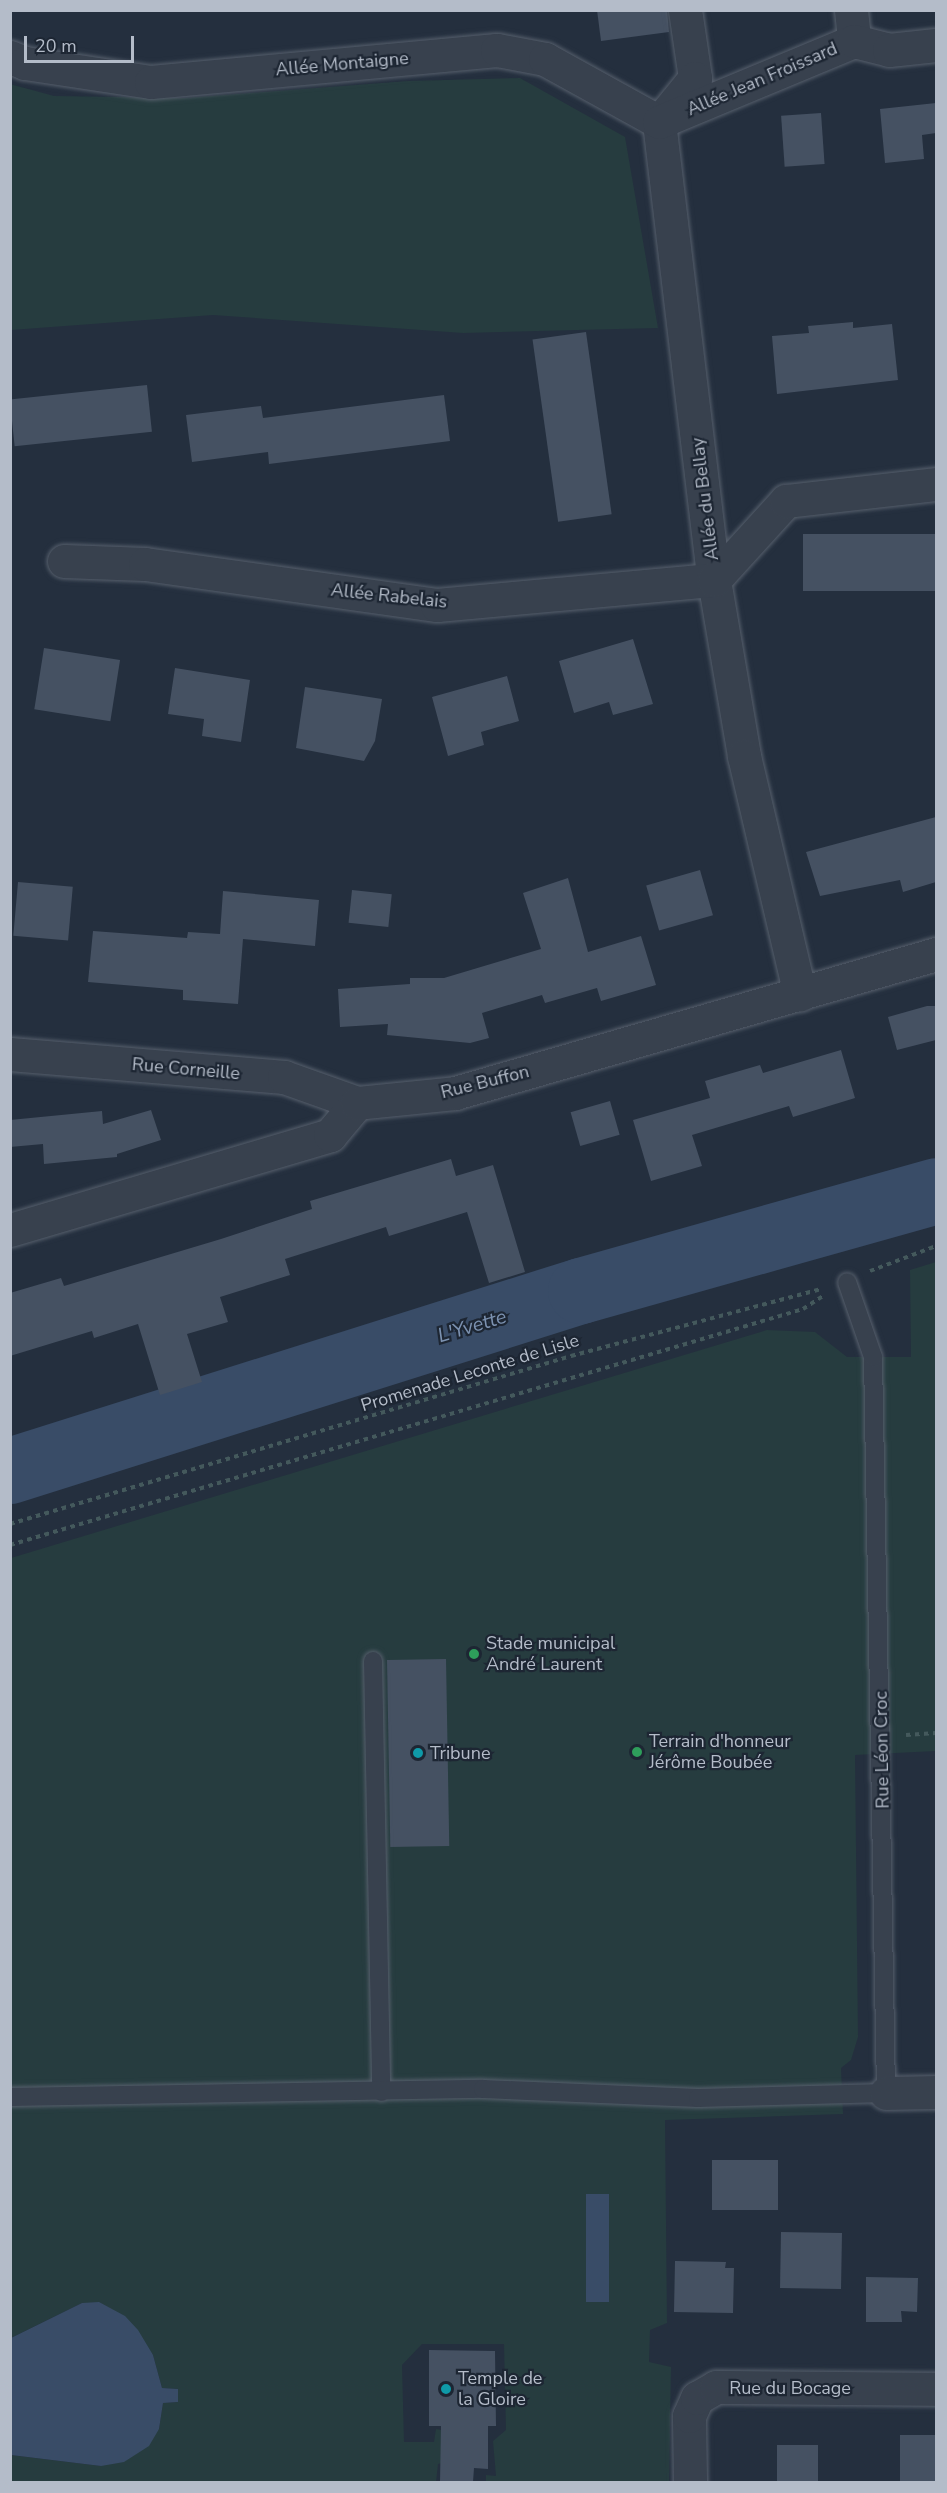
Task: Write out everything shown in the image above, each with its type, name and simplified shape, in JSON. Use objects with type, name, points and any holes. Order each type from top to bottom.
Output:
[{"type":"street","points":[[659,122],[695,78],[685,10]]},
{"type":"street","name":"Allée Jean Froissard","points":[[659,122],[852,26],[889,50],[936,45]]},
{"type":"street","name":"Allée Montaigne","points":[[10,57],[25,63],[151,82],[497,50],[545,59],[659,122]]},
{"type":"street","name":"Allée du Bellay","points":[[659,122],[714,580],[744,756],[800,995]]},
{"type":"street","points":[[714,580],[786,501],[936,484]]},
{"type":"street","name":"Allée Rabelais","points":[[64,561],[145,564],[437,605],[714,580]]},
{"type":"street","name":"Rue Buffon","points":[[357,1103],[455,1093],[936,954]]},
{"type":"street","name":"Rue Corneille","points":[[10,1054],[284,1077],[357,1103]]},
{"type":"street","points":[[10,1230],[330,1135],[357,1103]]},
{"type":"street","points":[[886,2092],[936,2092]]},
{"type":"street","name":"Rue du Bocage","points":[[690,2482],[689,2416],[697,2398],[716,2387],[936,2388]]},
{"type":"lane","name":"Rue Léon Croc","points":[[847,1281],[873,1357],[886,2092]]},
{"type":"lane","points":[[373,1661],[381,2092]]},
{"type":"lane","points":[[10,2097],[483,2089],[698,2098],[886,2092]]},
{"type":"path","name":"Promenade Leconte de Lisle","points":[[10,1524],[571,1356],[847,1281],[908,1254],[936,1246]]},
{"type":"path","points":[[10,1545],[803,1309],[847,1281]]},
{"type":"green space","points":[[520,78],[625,137],[658,328],[463,333],[213,315],[11,330],[10,84],[54,96],[185,98],[408,81]]},
{"type":"green space","name":"Stade municipal André Laurent","points":[[936,1262],[936,1751],[855,1755],[858,2037],[851,2060],[841,2068],[843,2114],[665,2120],[667,2323],[650,2330],[649,2362],[671,2367],[669,2482],[486,2482],[486,2475],[496,2476],[493,2441],[506,2430],[504,2344],[422,2344],[402,2365],[404,2442],[434,2442],[436,2429],[446,2431],[446,2462],[438,2464],[436,2482],[11,2482],[11,2455],[101,2466],[159,2429],[163,2403],[178,2402],[178,2389],[162,2388],[153,2355],[82,2303],[11,2338],[11,1558],[767,1330],[815,1332],[847,1357],[911,1357],[910,1270]]},
{"type":"water","points":[[586,2194],[609,2194],[609,2302],[586,2302]]},
{"type":"water","points":[[99,2302],[125,2316],[138,2330],[153,2355],[162,2388],[178,2389],[178,2402],[163,2403],[159,2429],[149,2446],[124,2462],[101,2466],[11,2455],[11,2338],[82,2303]]},
{"type":"building","points":[[597,10],[667,10],[669,32],[601,41]]},
{"type":"building","points":[[936,103],[936,133],[922,135],[924,159],[885,163],[880,109]]},
{"type":"building","points":[[821,113],[825,164],[785,167],[781,116]]},
{"type":"building","points":[[853,322],[853,328],[892,324],[898,380],[777,394],[772,336],[809,333],[808,326]]},
{"type":"building","points":[[586,332],[612,514],[558,522],[533,340]]},
{"type":"building","points":[[147,385],[152,432],[15,446],[10,399]]},
{"type":"building","points":[[444,395],[450,441],[269,464],[268,452],[192,462],[186,415],[261,406],[263,418]]},
{"type":"building","points":[[803,534],[936,534],[936,591],[803,591]]},
{"type":"building","points":[[633,639],[653,704],[613,715],[609,702],[574,713],[559,661]]},
{"type":"building","points":[[44,648],[120,660],[110,721],[34,709]]},
{"type":"building","points":[[175,668],[250,680],[241,742],[202,736],[204,719],[168,714]]},
{"type":"building","points":[[507,676],[519,721],[481,732],[484,745],[448,756],[432,697]]},
{"type":"building","points":[[305,687],[382,699],[375,741],[364,761],[296,748]]},
{"type":"building","points":[[936,817],[936,882],[903,892],[900,880],[820,896],[806,852]]},
{"type":"building","points":[[700,870],[713,915],[659,931],[646,885]]},
{"type":"building","points":[[568,878],[588,952],[641,936],[656,985],[601,1001],[597,988],[545,1003],[542,995],[482,1013],[489,1038],[470,1043],[387,1035],[388,1024],[340,1027],[338,989],[410,984],[410,978],[444,978],[541,949],[523,893]]},
{"type":"building","points":[[18,882],[73,887],[68,941],[13,936]]},
{"type":"building","points":[[352,890],[392,894],[388,927],[349,923]]},
{"type":"building","points":[[223,891],[319,900],[315,946],[243,939],[238,1004],[183,1000],[183,990],[88,982],[93,931],[187,938],[188,932],[220,934]]},
{"type":"building","points":[[927,1006],[936,1006],[936,1040],[897,1050],[888,1017]]},
{"type":"building","points":[[841,1050],[855,1098],[793,1117],[789,1106],[692,1135],[702,1166],[651,1181],[633,1120],[710,1098],[705,1081],[760,1065],[763,1073]]},
{"type":"building","points":[[610,1101],[620,1135],[580,1146],[571,1112]]},
{"type":"building","points":[[151,1110],[161,1140],[117,1154],[117,1157],[44,1164],[43,1144],[10,1147],[10,1120],[102,1111],[103,1124]]},
{"type":"building","points":[[451,1159],[456,1176],[493,1165],[525,1272],[489,1283],[467,1212],[389,1236],[386,1227],[285,1259],[290,1275],[220,1297],[228,1322],[187,1334],[202,1382],[160,1395],[138,1324],[94,1338],[92,1331],[10,1356],[10,1293],[61,1278],[64,1286],[221,1239],[312,1209],[310,1201]]},
{"type":"building","name":"Tribune","points":[[446,1659],[449,1846],[390,1847],[387,1660]]},
{"type":"building","points":[[712,2160],[778,2160],[778,2210],[712,2210]]},
{"type":"building","points":[[781,2232],[842,2233],[841,2289],[780,2288]]},
{"type":"building","points":[[675,2261],[726,2262],[725,2268],[734,2268],[733,2313],[674,2312]]},
{"type":"building","points":[[866,2277],[918,2278],[917,2312],[901,2311],[902,2322],[866,2322]]},
{"type":"building","points":[[429,2350],[495,2351],[496,2426],[488,2426],[488,2469],[474,2468],[473,2482],[440,2482],[441,2426],[429,2426]]},
{"type":"building","points":[[900,2435],[936,2435],[936,2482],[900,2482]]},
{"type":"building","points":[[777,2445],[818,2445],[818,2482],[777,2482]]},
{"type":"waterway","name":"L'Yvette","points":[[10,1471],[581,1291],[936,1191]]},
{"type":"place","name":"Stade municipal André Laurent","points":[[474,1654]]},
{"type":"place","name":"Terrain d'honneur Jérôme Boubée","points":[[637,1752]]},
{"type":"place","name":"Tribune","points":[[418,1753]]},
{"type":"place","name":"Temple de la Gloire","points":[[446,2389]]}]
